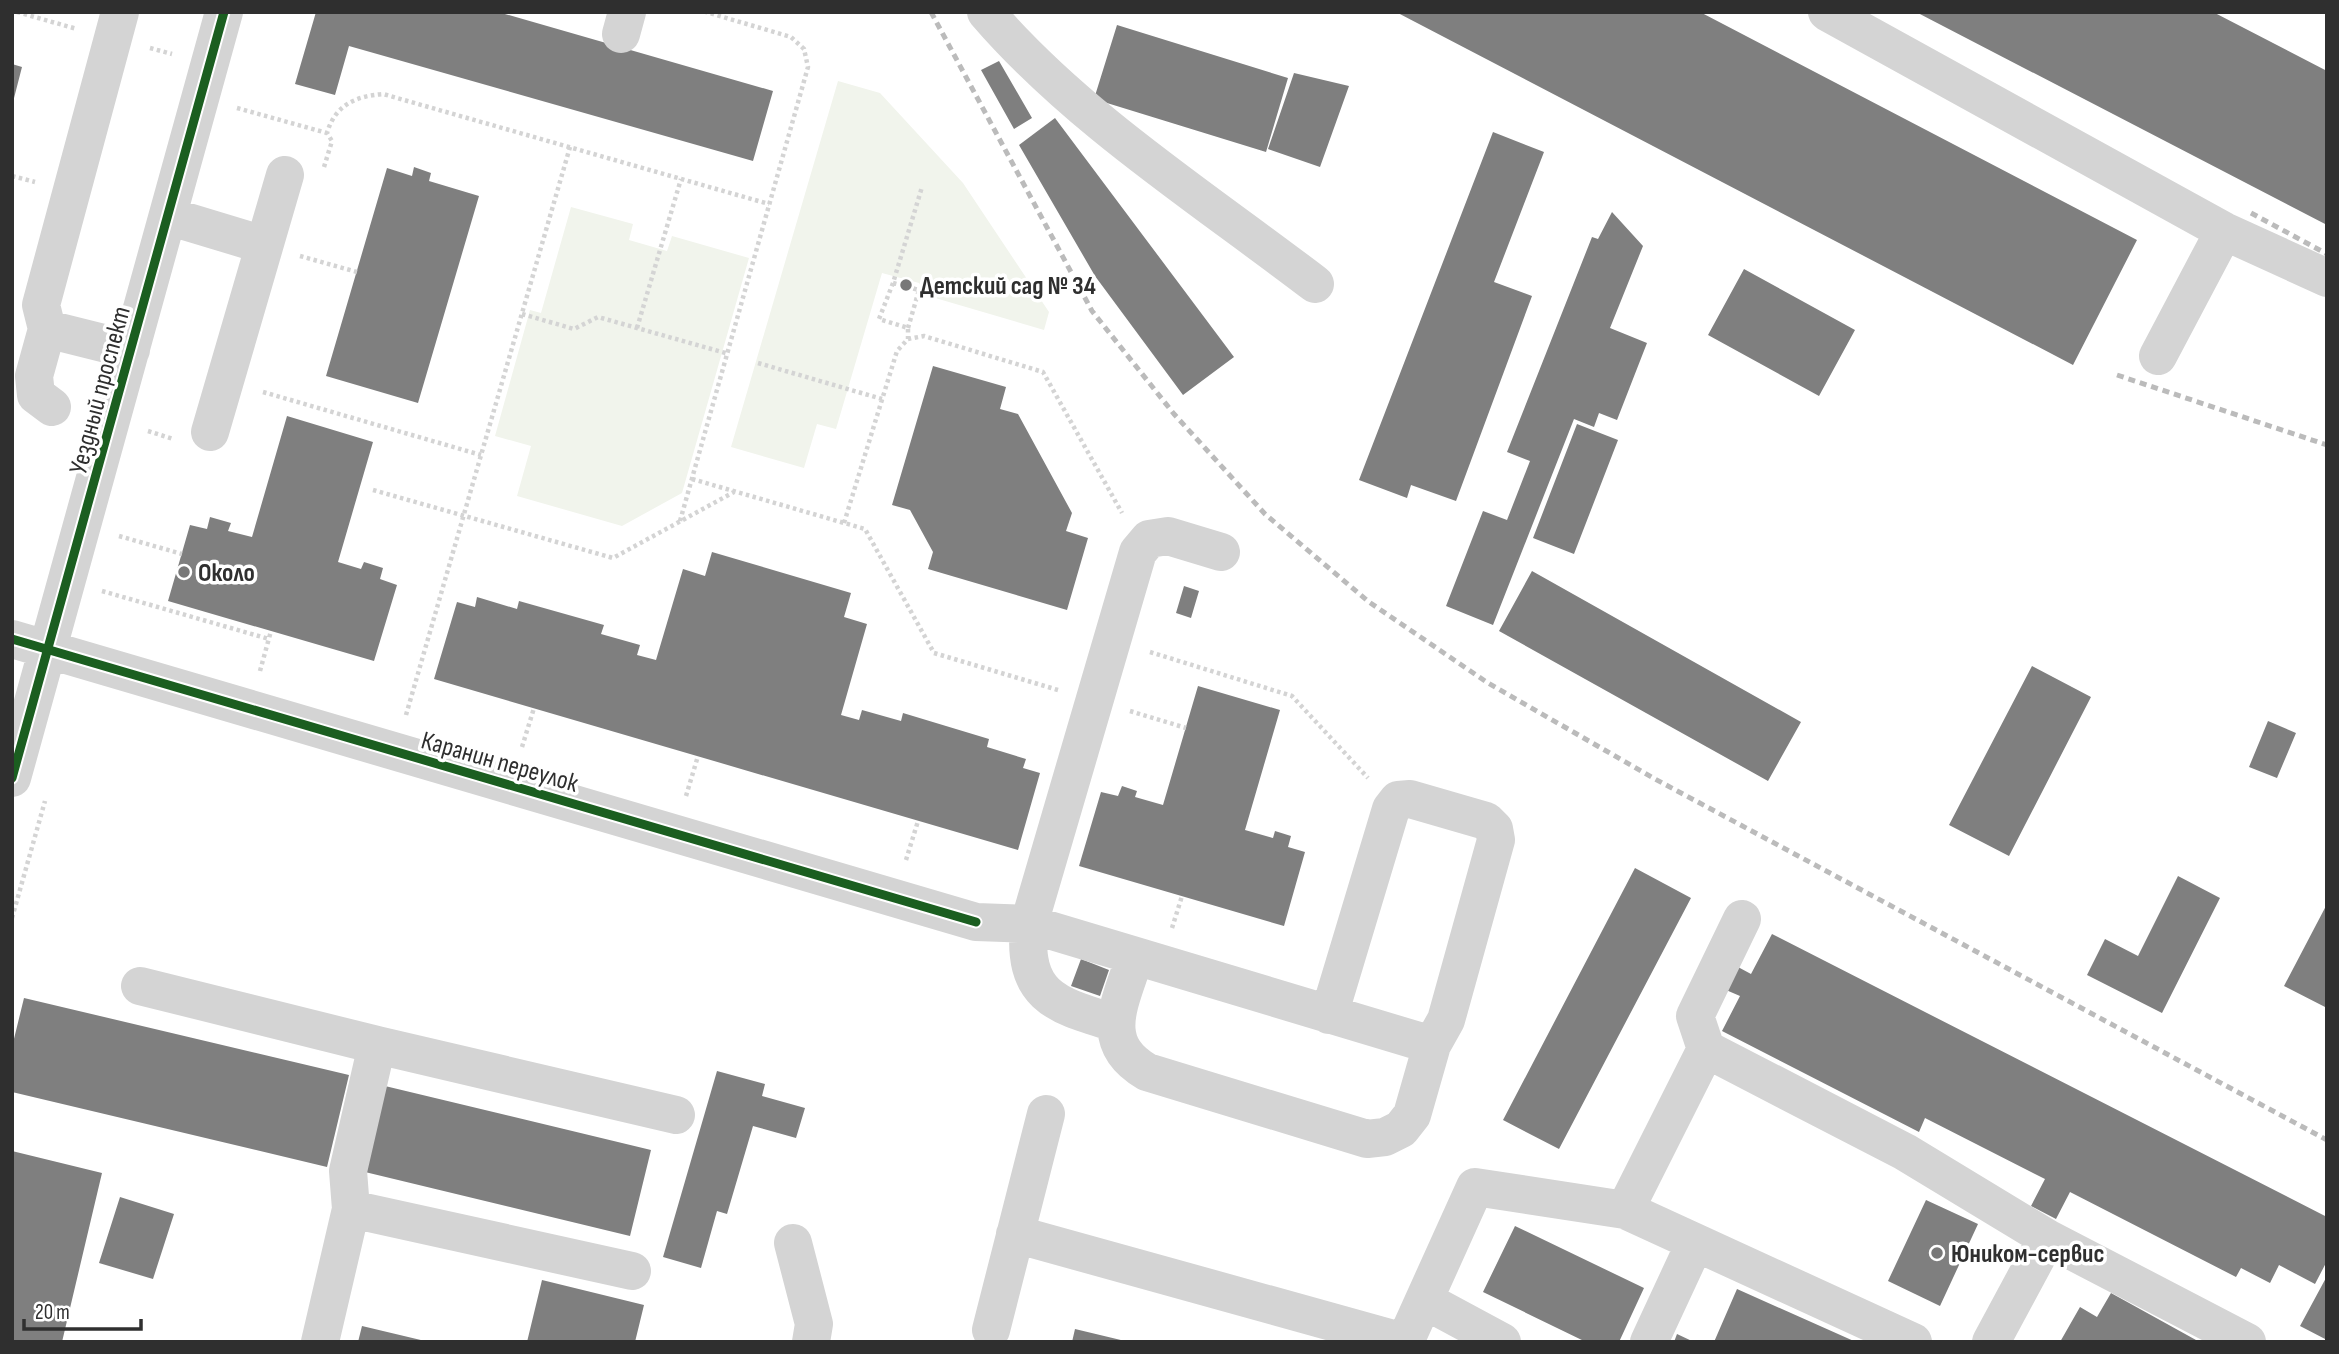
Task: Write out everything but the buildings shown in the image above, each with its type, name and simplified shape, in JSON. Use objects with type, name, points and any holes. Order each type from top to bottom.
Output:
[{"type":"street","points":[[52,407],[36,395],[34,376],[47,328],[41,305],[120,12]]},
{"type":"street","name":"Уездный проспект","points":[[12,778],[29,645],[66,588],[224,12]]},
{"type":"street","points":[[986,12],[1017,48],[1066,95],[1315,284]]},
{"type":"street","points":[[1827,12],[2224,231],[2327,278]]},
{"type":"street","points":[[210,432],[285,175]]},
{"type":"street","points":[[168,216],[264,245]]},
{"type":"street","points":[[2158,356],[2224,231]]},
{"type":"street","points":[[47,328],[131,350]]},
{"type":"street","points":[[1115,1023],[1063,1007],[1045,992],[1032,971],[1027,948],[1029,924],[1138,552],[1150,539],[1168,536],[1221,552]]},
{"type":"street","name":"Каранин переулок","points":[[29,645],[976,922],[1029,924],[1432,1045]]},
{"type":"street","points":[[1135,956],[1115,1023],[1118,1044],[1129,1062],[1147,1072],[1367,1139],[1393,1133],[1412,1115],[1432,1045],[1446,1020],[1496,841],[1494,829],[1486,821],[1410,799],[1398,800],[1391,809],[1329,1015]]},
{"type":"street","points":[[1742,919],[1695,1016],[1706,1049],[1905,1152],[2047,1238],[2235,1339]]},
{"type":"street","points":[[140,986],[676,1115]]},
{"type":"street","points":[[320,1342],[351,1209],[348,1171],[377,1045]]},
{"type":"street","points":[[1625,1210],[1706,1049]]},
{"type":"street","points":[[991,1330],[1046,1114]]},
{"type":"street","points":[[1015,1234],[1404,1342],[1475,1187],[1625,1210],[1913,1342]]},
{"type":"street","points":[[351,1209],[632,1271]]},
{"type":"street","points":[[1991,1342],[2047,1238]]},
{"type":"street","points":[[793,1242],[814,1324],[811,1342]]},
{"type":"street","points":[[1648,1342],[1695,1243]]},
{"type":"street","points":[[1424,1300],[1502,1342]]},
{"type":"path","points":[[681,521],[808,67],[804,49],[791,37],[706,12]]},
{"type":"path","points":[[329,127],[341,108],[360,96],[383,94],[769,204]]},
{"type":"path","points":[[232,107],[327,134]]},
{"type":"path","points":[[402,726],[570,147]]},
{"type":"path","points":[[637,328],[681,179]]},
{"type":"path","points":[[908,328],[879,319],[893,283],[922,187]]},
{"type":"path","points":[[264,245],[357,272]]},
{"type":"path","points":[[893,283],[919,290],[908,328],[908,340]]},
{"type":"path","points":[[522,314],[574,329],[598,317],[729,354]]},
{"type":"path","points":[[844,523],[897,351],[908,340],[923,336],[1043,372],[1121,511],[1138,552]]},
{"type":"path","points":[[758,363],[881,399]]},
{"type":"path","points":[[225,380],[481,455]]},
{"type":"path","points":[[692,479],[865,530],[934,653],[1186,728]]},
{"type":"path","points":[[373,490],[613,558],[734,491]]},
{"type":"path","points":[[115,535],[182,554]]},
{"type":"path","points":[[100,590],[269,639]]},
{"type":"path","points":[[256,683],[271,631]]},
{"type":"path","points":[[1112,641],[1292,696],[1372,783],[1391,809]]},
{"type":"path","points":[[519,760],[534,708]]},
{"type":"path","points":[[683,808],[698,756]]},
{"type":"path","points":[[12,918],[48,789]]},
{"type":"path","points":[[902,873],[918,821]]},
{"type":"path","points":[[1169,938],[1182,896]]},
{"type":"shaded area","points":[[838,81],[880,93],[963,183],[1049,312],[1044,330],[925,295],[919,283],[882,273],[836,429],[817,424],[804,468],[731,447]]},
{"type":"shaded area","points":[[571,207],[633,224],[629,240],[667,251],[672,236],[749,258],[682,493],[622,526],[517,496],[531,446],[495,436],[530,310],[541,313]]},
{"type":"railway","points":[[931,12],[1092,311],[1174,414],[1265,514],[1369,602],[1488,683],[1655,779],[2327,1140]]},
{"type":"railway","points":[[2251,213],[2327,254]]},
{"type":"railway","points":[[2117,375],[2327,445]]},
{"type":"cycle path","points":[[12,778],[224,12]]},
{"type":"cycle path","points":[[12,639],[976,922]]},
{"type":"place","name":"Детский сад № 34","points":[[906,285]]},
{"type":"place","name":"Около","points":[[184,572]]},
{"type":"place","name":"Юником-сервис","points":[[1937,1253]]}]
